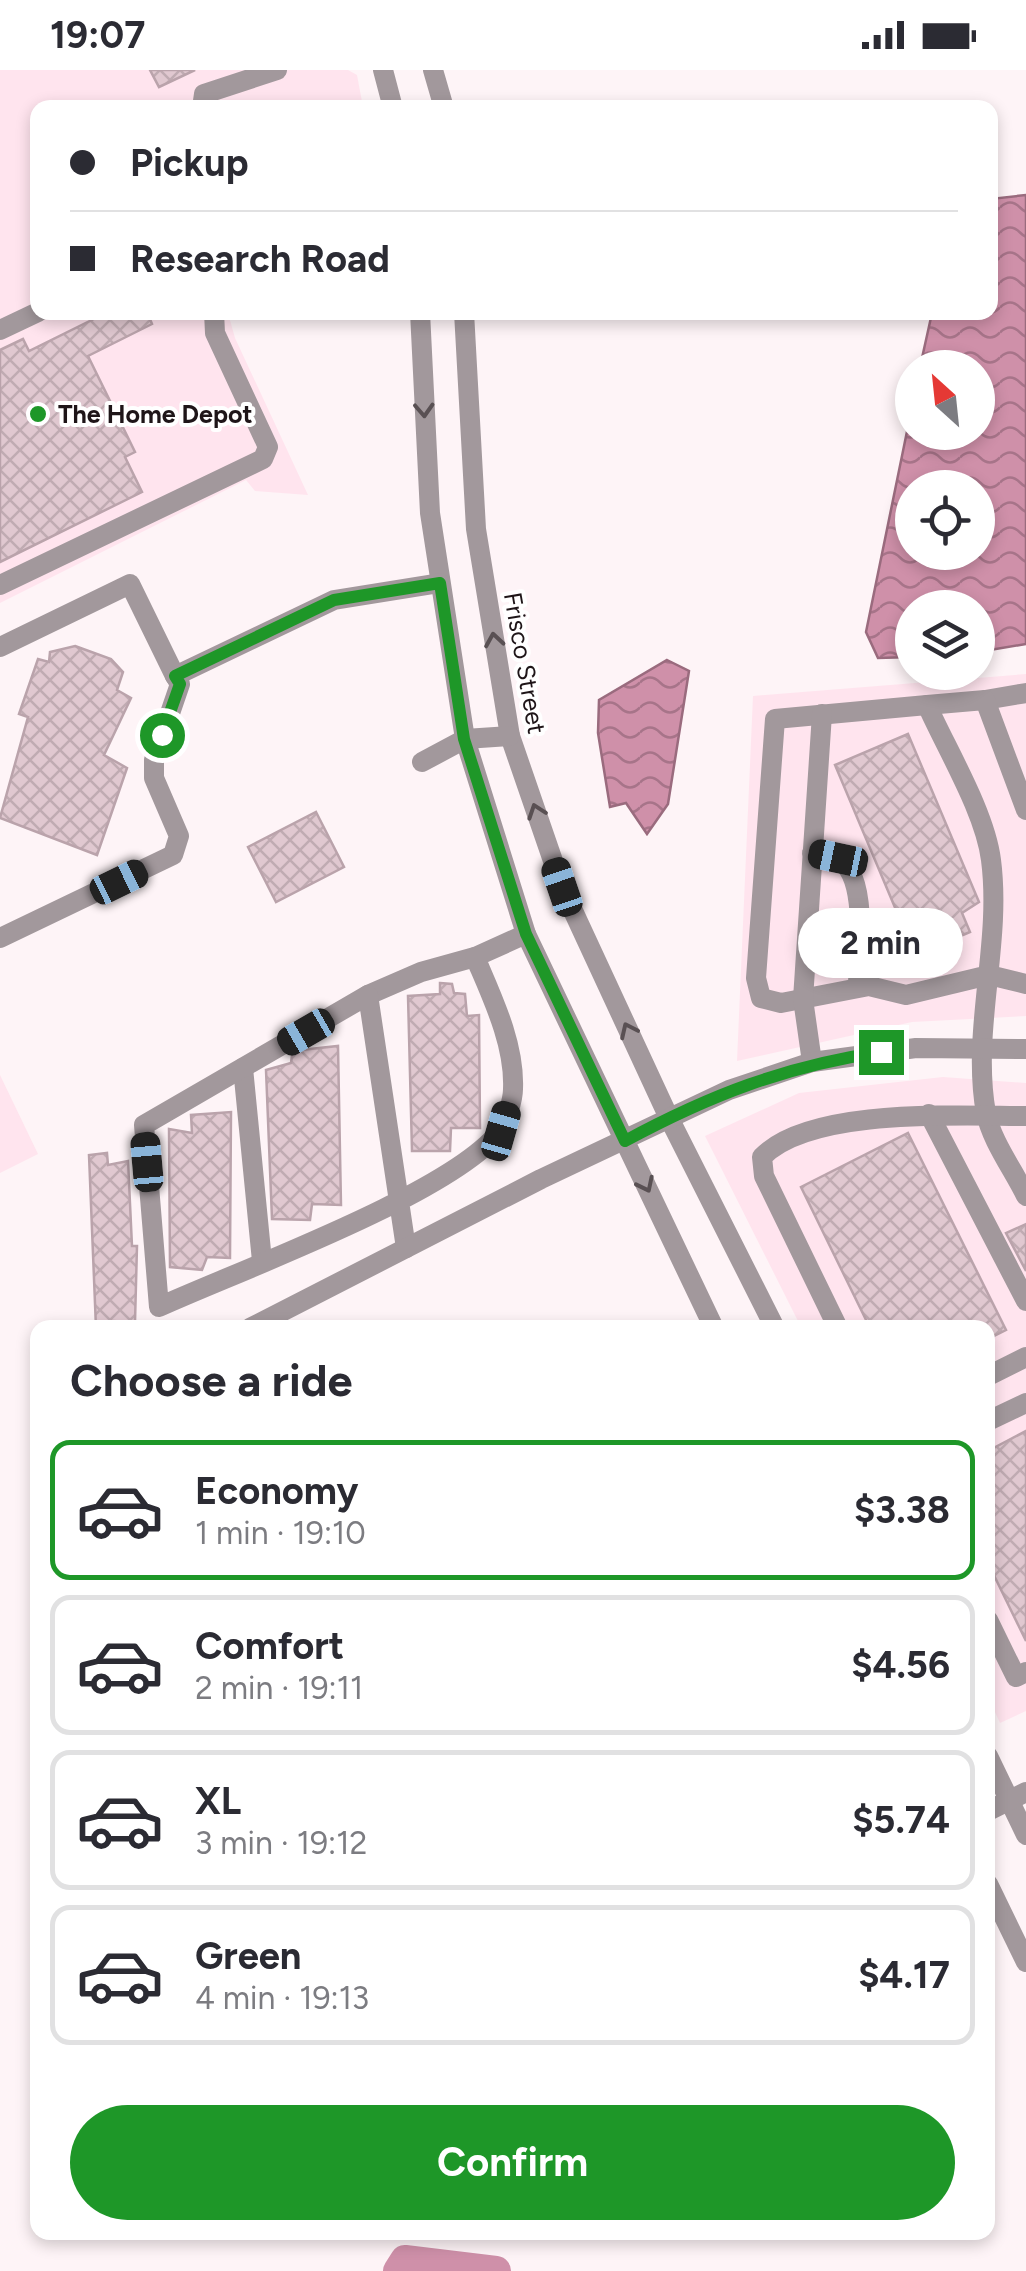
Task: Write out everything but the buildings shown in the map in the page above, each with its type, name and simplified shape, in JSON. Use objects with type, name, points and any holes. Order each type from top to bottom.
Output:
[{"type":"street","points":[[383,70],[391,100]]},
{"type":"street","points":[[433,70],[442,100]]},
{"type":"street","points":[[203,100],[204,94],[232,76],[270,71]]},
{"type":"street","points":[[0,330],[30,316]]},
{"type":"street","points":[[0,585],[263,458],[268,447],[215,333],[214,320]]},
{"type":"street","points":[[420,320],[430,513],[464,739],[526,934],[710,1320]]},
{"type":"street","name":"Frisco Street","points":[[464,320],[476,530],[510,736],[562,887],[669,1118],[771,1320]]},
{"type":"street","points":[[175,676],[334,600],[440,583]]},
{"type":"street","points":[[0,647],[130,584],[180,684],[154,760],[154,778],[179,836],[173,855],[0,938]]},
{"type":"street","points":[[1026,693],[775,718],[757,960],[760,998],[772,1003],[858,987],[906,995],[989,975],[1026,984]]},
{"type":"street","points":[[985,700],[1026,810]]},
{"type":"street","points":[[927,705],[991,855],[996,904],[983,1048],[986,1116],[1026,1196]]},
{"type":"street","points":[[812,1062],[802,999],[822,714]]},
{"type":"street","points":[[422,762],[464,739],[510,736]]},
{"type":"street","points":[[812,853],[838,858],[854,877],[859,897],[858,987]]},
{"type":"street","points":[[474,957],[499,1013],[513,1090],[501,1131],[444,1176],[398,1200],[159,1306],[144,1125],[368,995],[526,934]]},
{"type":"street","points":[[368,995],[406,1248]]},
{"type":"street","points":[[266,1320],[730,1090],[812,1062],[916,1048],[1026,1049]]},
{"type":"street","points":[[243,1068],[262,1260]]},
{"type":"street","points":[[929,1114],[1026,1300]]},
{"type":"street","points":[[834,1320],[764,1176],[762,1157],[782,1143],[837,1126],[929,1114],[1026,1116]]},
{"type":"street","points":[[995,1372],[1026,1357]]},
{"type":"street","points":[[995,1417],[1026,1403]]},
{"type":"street","points":[[995,1634],[1016,1677],[1026,1672]]},
{"type":"street","points":[[995,1765],[1018,1796],[1026,1834]]},
{"type":"street","points":[[995,1808],[1018,1796]]},
{"type":"street","points":[[995,1898],[1026,1962]]},
{"type":"shaded area","points":[[0,70],[348,70],[357,75],[362,100],[30,100],[30,320],[230,320],[308,495],[255,491],[246,480],[0,603]]},
{"type":"shaded area","points":[[1026,674],[1026,1016],[912,1022],[737,1061],[753,696],[895,685],[895,690],[995,690],[995,676]]},
{"type":"shaded area","points":[[0,1075],[38,1154],[0,1173]]},
{"type":"shaded area","points":[[943,1077],[1026,1083],[1026,1711],[1000,1723],[995,1712],[995,1320],[797,1320],[705,1136],[799,1093]]},
{"type":"water","points":[[1026,195],[1026,644],[995,649],[995,590],[895,590],[895,658],[878,658],[866,632],[895,490],[895,570],[995,570],[995,470],[899,470],[903,450],[995,450],[995,350],[924,350],[930,320],[998,320],[998,198]]},
{"type":"water","points":[[667,660],[689,671],[668,804],[647,834],[626,803],[610,807],[598,733],[599,700]]},
{"type":"waterway","points":[[398,2271],[405,2260],[496,2271]]},
{"type":"place","name":"The Home Depot","points":[[38,414]]},
{"type":"route","points":[[162,735],[180,684],[175,676],[334,600],[440,583],[464,739],[526,934],[625,1141],[730,1090],[812,1062],[881,1052]]}]
